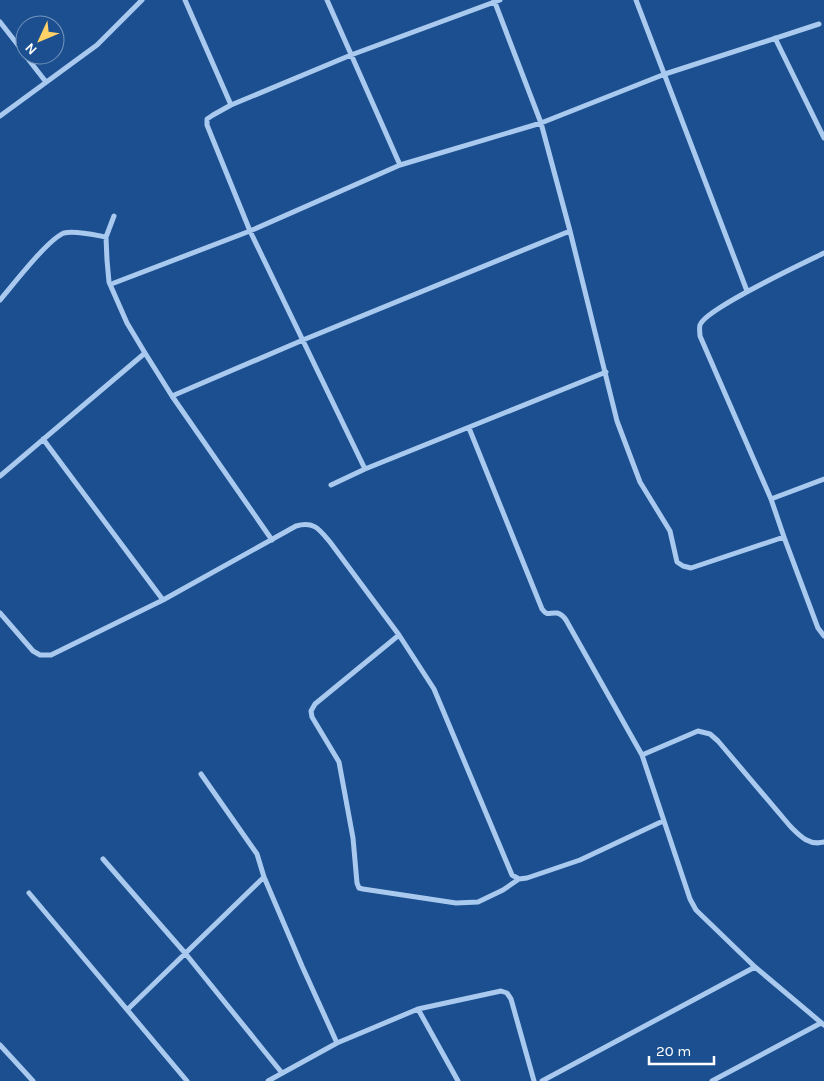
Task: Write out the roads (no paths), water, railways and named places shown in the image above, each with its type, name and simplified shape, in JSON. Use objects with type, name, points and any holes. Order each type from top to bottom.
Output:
[{"type":"street","points":[[0,116],[98,44],[142,0]]},
{"type":"street","points":[[185,0],[231,105]]},
{"type":"street","points":[[327,0],[400,165]]},
{"type":"street","points":[[636,0],[747,291]]},
{"type":"street","points":[[365,469],[250,231],[207,125],[208,120],[231,105],[351,55],[496,1],[541,123],[617,421],[640,482],[670,531],[678,562],[683,566],[691,568],[784,538]]},
{"type":"street","points":[[0,22],[15,42]]},
{"type":"street","points":[[114,283],[250,231],[400,165],[541,123],[665,74],[819,24]]},
{"type":"street","points":[[775,38],[824,138]]},
{"type":"street","points":[[33,65],[46,82]]},
{"type":"street","points":[[114,216],[106,237],[109,282],[127,323],[172,396],[272,540]]},
{"type":"street","points":[[172,396],[303,340],[570,231]]},
{"type":"street","points":[[0,300],[51,243],[63,234],[72,232],[106,237]]},
{"type":"street","points":[[824,253],[747,291],[708,314],[700,324],[700,336],[771,499],[818,628],[824,636]]},
{"type":"street","points":[[0,476],[145,354]]},
{"type":"street","points":[[331,485],[365,469],[606,372]]},
{"type":"street","points":[[469,428],[542,609],[548,614],[557,613],[562,615],[566,620],[642,755],[690,899],[696,910],[755,967],[822,1024],[712,1081]]},
{"type":"street","points":[[43,439],[163,600]]},
{"type":"street","points":[[771,499],[824,479]]},
{"type":"street","points":[[0,613],[33,651],[40,655],[50,655],[163,600],[296,526],[313,525],[330,542],[399,636],[434,689],[508,867],[512,875],[519,879]]},
{"type":"street","points":[[399,636],[315,704],[311,711],[312,717],[339,762],[353,838],[359,888],[456,903],[478,902],[503,890],[519,879],[580,860],[663,821]]},
{"type":"street","points":[[642,755],[698,731],[710,734],[802,838],[819,844],[824,842]]},
{"type":"street","points":[[201,774],[257,854],[264,877],[302,966],[338,1043]]},
{"type":"street","points":[[103,859],[185,953],[282,1073]]},
{"type":"street","points":[[128,1009],[264,877]]},
{"type":"street","points":[[29,894],[187,1081]]},
{"type":"street","points":[[542,1081],[755,967]]},
{"type":"street","points":[[268,1081],[338,1043],[418,1009],[501,992],[507,993],[511,999],[534,1081]]},
{"type":"street","points":[[418,1009],[458,1081]]},
{"type":"street","points":[[0,1045],[33,1081]]}]
